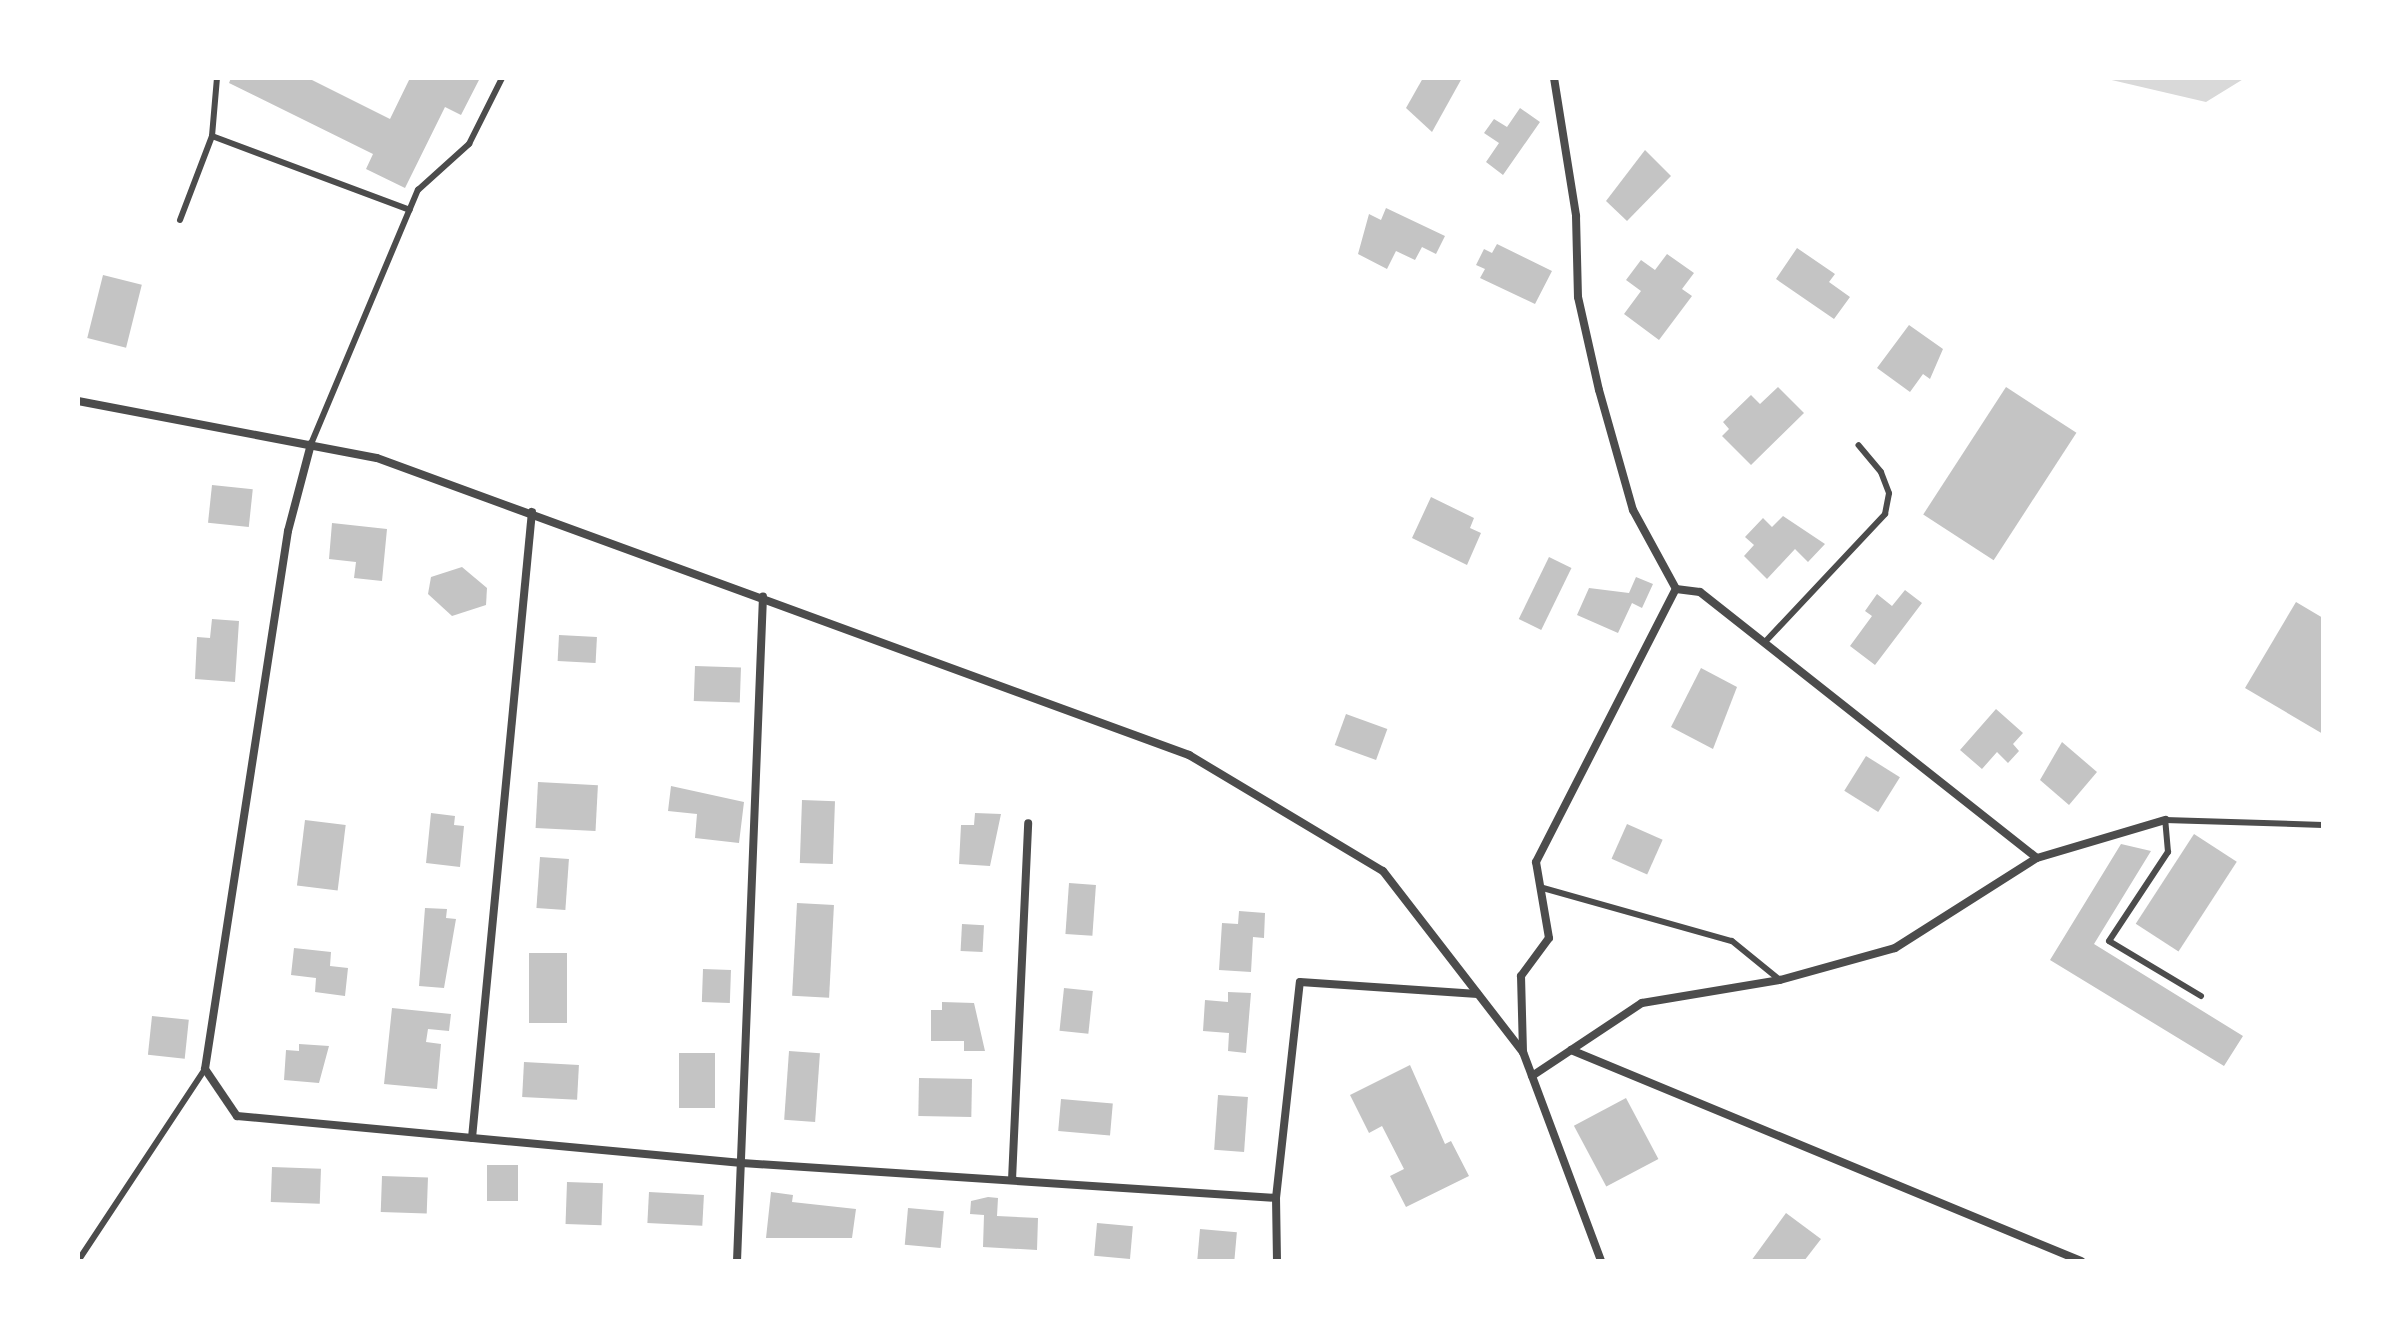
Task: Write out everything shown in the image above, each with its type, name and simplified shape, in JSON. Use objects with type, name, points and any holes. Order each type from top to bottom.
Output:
[{"type":"street","points":[[1554,78],[1576,216],[1578,297],[1599,390],[1633,510],[1676,589]]},
{"type":"street","points":[[78,401],[377,458],[532,512],[1189,755],[1383,871],[1523,1052],[1601,1261]]},
{"type":"street","points":[[311,444],[288,531],[205,1069],[237,1116],[742,1163],[1276,1198]]},
{"type":"street","points":[[472,1138],[532,512]]},
{"type":"street","points":[[1676,589],[1700,592],[2037,858]]},
{"type":"street","points":[[1523,1052],[1521,976],[1549,938],[1543,888],[1536,862],[1676,589]]},
{"type":"street","points":[[737,1261],[763,597]]},
{"type":"street","points":[[1532,1076],[1642,1003],[1780,980],[1895,948],[2037,858],[2165,820]]},
{"type":"street","points":[[1012,1180],[1028,823]]},
{"type":"street","points":[[1277,1261],[1276,1198],[1300,982],[1478,994]]},
{"type":"street","points":[[1571,1050],[2081,1261]]},
{"type":"lane","points":[[180,220],[212,136],[217,78]]},
{"type":"lane","points":[[311,444],[418,190],[469,144],[502,78]]},
{"type":"lane","points":[[212,136],[410,210]]},
{"type":"lane","points":[[1764,643],[1885,514],[1889,493],[1881,472],[1858,445]]},
{"type":"lane","points":[[2201,996],[2109,941],[2168,852],[2165,820],[2323,825]]},
{"type":"lane","points":[[1543,888],[1732,941],[1780,980]]},
{"type":"lane","points":[[78,1261],[205,1069]]},
{"type":"shaded area","points":[[2103,78],[2245,78],[2206,102]]},
{"type":"building","points":[[231,78],[308,78],[390,119],[410,78],[480,78],[461,115],[445,107],[405,188],[366,169],[373,154],[229,83]]},
{"type":"building","points":[[1423,78],[1462,78],[1432,132],[1406,108]]},
{"type":"building","points":[[1520,108],[1540,122],[1503,175],[1486,162],[1499,143],[1484,133],[1494,119],[1507,127]]},
{"type":"building","points":[[1645,150],[1671,176],[1627,221],[1606,201]]},
{"type":"building","points":[[1386,208],[1445,236],[1436,254],[1422,247],[1415,260],[1396,251],[1387,269],[1358,254],[1369,214],[1381,220]]},
{"type":"building","points":[[1497,244],[1552,271],[1535,304],[1480,278],[1485,269],[1476,265],[1484,249],[1492,253]]},
{"type":"building","points":[[1797,248],[1835,274],[1829,282],[1850,297],[1834,319],[1776,279]]},
{"type":"building","points":[[1667,254],[1694,273],[1682,289],[1692,296],[1659,340],[1624,314],[1641,291],[1626,280],[1641,260],[1655,270]]},
{"type":"building","points":[[103,275],[142,285],[126,348],[87,338]]},
{"type":"building","points":[[1909,325],[1943,349],[1930,379],[1923,374],[1910,392],[1877,368]]},
{"type":"building","points":[[1778,387],[1804,413],[1751,465],[1722,436],[1729,429],[1723,422],[1751,395],[1760,404]]},
{"type":"building","points":[[2006,387],[2076,433],[1994,560],[1923,514]]},
{"type":"building","points":[[212,485],[253,489],[249,527],[208,523]]},
{"type":"building","points":[[1431,497],[1474,518],[1470,528],[1481,533],[1467,565],[1412,538]]},
{"type":"building","points":[[1783,516],[1825,544],[1808,562],[1795,549],[1767,579],[1744,556],[1754,545],[1745,537],[1763,518],[1772,527]]},
{"type":"building","points":[[332,523],[387,529],[382,581],[354,578],[356,562],[329,559]]},
{"type":"building","points":[[1549,557],[1571,568],[1541,630],[1519,619]]},
{"type":"building","points":[[462,567],[487,588],[486,605],[452,616],[428,594],[431,577]]},
{"type":"building","points":[[1636,577],[1653,584],[1642,608],[1632,603],[1618,633],[1577,615],[1589,588],[1629,593]]},
{"type":"building","points":[[1905,590],[1922,603],[1875,665],[1850,646],[1872,616],[1865,611],[1877,594],[1892,606]]},
{"type":"building","points":[[2296,602],[2323,618],[2323,734],[2245,688]]},
{"type":"building","points":[[212,619],[239,621],[235,682],[195,679],[197,637],[210,638]]},
{"type":"building","points":[[559,635],[597,637],[596,663],[558,661]]},
{"type":"building","points":[[695,666],[741,668],[740,703],[694,701]]},
{"type":"building","points":[[1701,668],[1737,687],[1713,749],[1671,727]]},
{"type":"building","points":[[1996,709],[2023,733],[2013,744],[2019,751],[2008,763],[1997,752],[1982,769],[1960,750]]},
{"type":"building","points":[[1346,714],[1387,729],[1376,760],[1335,745]]},
{"type":"building","points":[[2062,742],[2097,772],[2069,805],[2040,780]]},
{"type":"building","points":[[1866,756],[1900,777],[1878,812],[1844,791]]},
{"type":"building","points":[[538,782],[598,785],[596,831],[536,828]]},
{"type":"building","points":[[671,786],[744,802],[739,843],[695,838],[697,814],[668,811]]},
{"type":"building","points":[[802,800],[835,801],[833,864],[800,863]]},
{"type":"building","points":[[431,813],[455,816],[454,825],[464,826],[460,867],[426,863]]},
{"type":"building","points":[[975,813],[1001,814],[990,866],[959,864],[961,825],[974,825]]},
{"type":"building","points":[[305,820],[346,825],[338,891],[297,886]]},
{"type":"building","points":[[1627,824],[1663,840],[1647,875],[1612,859]]},
{"type":"building","points":[[2194,834],[2237,862],[2178,952],[2136,924]]},
{"type":"building","points":[[2121,844],[2151,851],[2094,944],[2243,1036],[2224,1066],[2050,960]]},
{"type":"building","points":[[540,857],[569,859],[565,910],[536,908]]},
{"type":"building","points":[[1069,883],[1096,885],[1092,936],[1065,934]]},
{"type":"building","points":[[797,903],[834,905],[829,998],[792,996]]},
{"type":"building","points":[[425,908],[447,909],[446,918],[456,919],[444,988],[419,986]]},
{"type":"building","points":[[1239,911],[1265,913],[1264,938],[1253,937],[1251,972],[1219,970],[1222,923],[1238,924]]},
{"type":"building","points":[[962,924],[984,925],[983,952],[961,951]]},
{"type":"building","points":[[294,948],[331,952],[330,966],[348,968],[345,996],[315,992],[316,978],[291,975]]},
{"type":"building","points":[[529,953],[567,953],[567,1023],[529,1023]]},
{"type":"building","points":[[703,969],[731,970],[730,1003],[702,1002]]},
{"type":"building","points":[[1064,988],[1093,991],[1088,1034],[1060,1031]]},
{"type":"building","points":[[1228,992],[1251,993],[1246,1053],[1228,1051],[1229,1033],[1203,1031],[1205,1000],[1228,1002]]},
{"type":"building","points":[[942,1002],[974,1003],[985,1051],[964,1051],[964,1041],[931,1041],[931,1010],[942,1010]]},
{"type":"building","points":[[392,1008],[451,1014],[449,1031],[428,1029],[426,1042],[441,1044],[437,1089],[384,1084]]},
{"type":"building","points":[[152,1016],[189,1020],[185,1059],[148,1055]]},
{"type":"building","points":[[299,1044],[329,1046],[319,1083],[284,1080],[286,1050],[299,1051]]},
{"type":"building","points":[[789,1051],[820,1053],[815,1122],[784,1120]]},
{"type":"building","points":[[679,1053],[715,1053],[715,1108],[679,1108]]},
{"type":"building","points":[[524,1062],[579,1065],[577,1100],[522,1097]]},
{"type":"building","points":[[1410,1065],[1445,1144],[1451,1141],[1469,1176],[1406,1207],[1390,1176],[1404,1169],[1382,1126],[1369,1133],[1350,1095]]},
{"type":"building","points":[[919,1078],[972,1079],[971,1117],[918,1116]]},
{"type":"building","points":[[1218,1095],[1248,1097],[1244,1152],[1214,1150]]},
{"type":"building","points":[[1626,1098],[1658,1159],[1606,1187],[1574,1126]]},
{"type":"building","points":[[1061,1099],[1113,1104],[1110,1135],[1058,1131]]},
{"type":"building","points":[[487,1165],[518,1165],[518,1201],[487,1201]]},
{"type":"building","points":[[272,1167],[321,1169],[320,1204],[271,1202]]},
{"type":"building","points":[[382,1176],[428,1178],[427,1214],[381,1212]]},
{"type":"building","points":[[567,1182],[603,1183],[602,1225],[566,1224]]},
{"type":"building","points":[[649,1192],[704,1195],[702,1226],[647,1223]]},
{"type":"building","points":[[771,1192],[793,1195],[792,1202],[856,1209],[852,1238],[766,1238]]},
{"type":"building","points":[[998,1198],[997,1216],[1038,1218],[1037,1250],[983,1247],[984,1215],[970,1214],[971,1201]]},
{"type":"building","points":[[908,1208],[944,1211],[941,1248],[905,1245]]},
{"type":"building","points":[[1786,1213],[1821,1239],[1804,1261],[1751,1261]]},
{"type":"building","points":[[1097,1223],[1133,1226],[1130,1259],[1094,1256]]},
{"type":"building","points":[[1200,1229],[1237,1232],[1234,1261],[1197,1259]]}]
